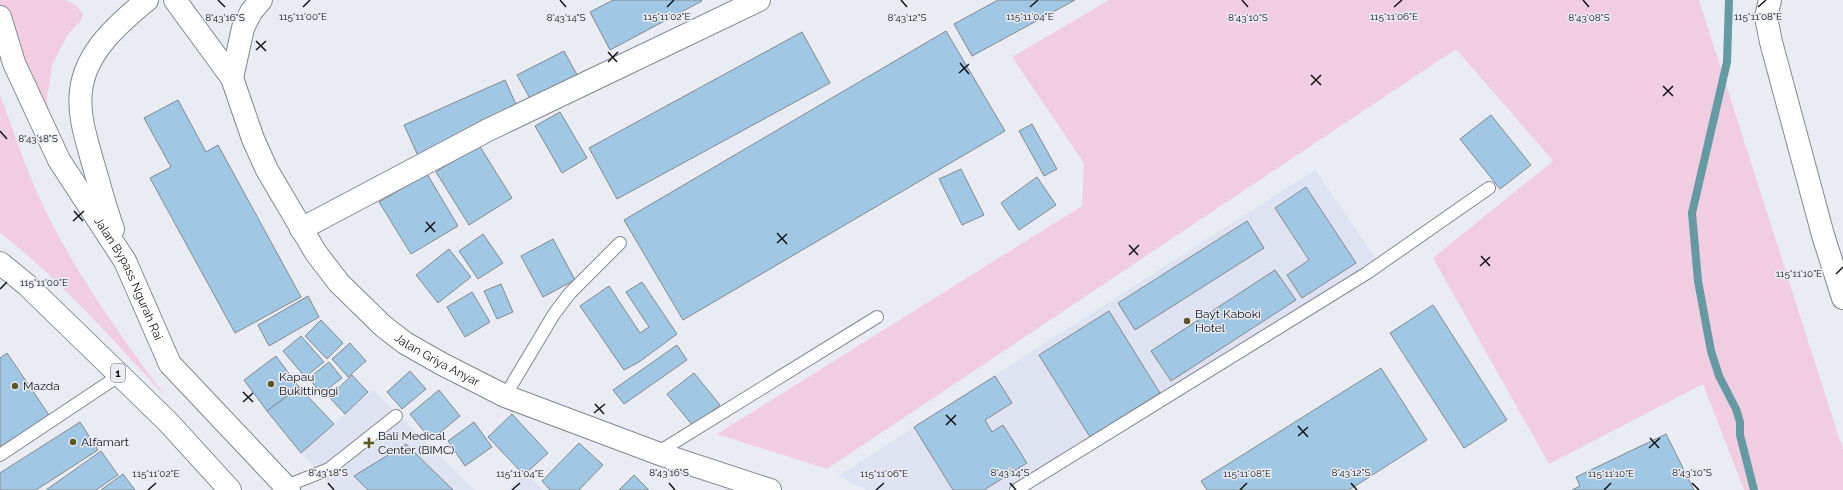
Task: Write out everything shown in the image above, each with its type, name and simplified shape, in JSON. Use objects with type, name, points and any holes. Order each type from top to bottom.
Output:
[{"type":"main road","points":[[125,261],[108,215],[82,123],[80,92],[85,72],[95,53],[122,21],[147,0]]},
{"type":"main road","name":"Jalan Griya Anyar","points":[[175,0],[232,78],[253,139],[267,170],[316,253],[339,283],[383,326],[405,343],[505,396],[657,453],[770,490]]},
{"type":"main road","points":[[232,78],[243,28],[251,12],[261,0]]},
{"type":"main road","points":[[301,229],[488,130],[759,0]]},
{"type":"main road","points":[[1770,0],[1766,17],[1771,42],[1823,235],[1843,298]]},
{"type":"main road","name":"Jalan Bypass Ngurah Rai","points":[[0,17],[14,63],[59,160],[125,261],[170,364],[288,488]]},
{"type":"main road","name":"1","points":[[0,263],[27,285],[168,422],[230,490]]},
{"type":"lane","points":[[1016,490],[1367,273],[1489,188]]},
{"type":"lane","points":[[505,396],[550,321],[570,292],[620,243]]},
{"type":"lane","points":[[657,453],[877,317]]},
{"type":"lane","points":[[0,455],[120,375]]},
{"type":"lane","points":[[288,488],[329,469],[396,416]]},
{"type":"shaded area","points":[[0,0],[66,0],[77,6],[83,14],[80,22],[68,34],[52,65],[47,99],[50,124],[0,21]]},
{"type":"shaded area","points":[[1109,0],[1699,0],[1843,450],[1843,490],[1744,490],[1703,384],[1549,464],[1433,258],[1553,161],[1456,49],[827,469],[717,434],[1082,206],[1084,163],[1012,57]]},
{"type":"shaded area","points":[[0,95],[23,159],[39,197],[66,250],[114,325],[166,397],[66,291],[23,251],[0,233]]},
{"type":"shaded area","name":"Bayt Kaboki Hotel","points":[[1315,170],[1381,266],[1022,490],[866,490],[838,476]]},
{"type":"shaded area","name":"Bali Medical Center (BIMC)","points":[[373,390],[474,490],[335,490],[301,453]]},
{"type":"shaded area","points":[[527,473],[542,490],[507,490]]},
{"type":"building","points":[[613,0],[702,1],[610,50],[590,12]]},
{"type":"building","points":[[998,0],[1075,0],[972,56],[954,24]]},
{"type":"building","points":[[946,31],[1005,131],[683,320],[624,220]]},
{"type":"building","points":[[802,32],[830,83],[617,199],[589,148]]},
{"type":"building","points":[[564,51],[581,82],[534,106],[517,75]]},
{"type":"building","points":[[505,80],[520,113],[419,158],[404,125]]},
{"type":"building","points":[[178,100],[206,152],[218,145],[301,297],[235,333],[150,178],[171,167],[144,118]]},
{"type":"building","points":[[560,112],[587,158],[562,173],[535,126]]},
{"type":"building","points":[[1491,115],[1531,165],[1500,189],[1460,139]]},
{"type":"building","points":[[1032,124],[1057,169],[1044,176],[1019,131]]},
{"type":"building","points":[[479,145],[512,198],[469,225],[436,172]]},
{"type":"building","points":[[961,169],[984,215],[962,225],[939,179]]},
{"type":"building","points":[[427,174],[458,226],[411,254],[379,202]]},
{"type":"building","points":[[1037,177],[1056,205],[1019,230],[1001,203]]},
{"type":"building","points":[[1306,187],[1356,263],[1302,298],[1287,275],[1309,260],[1275,208]]},
{"type":"building","points":[[1247,221],[1264,248],[1135,330],[1118,303]]},
{"type":"building","points":[[483,234],[503,263],[478,279],[459,251]]},
{"type":"building","points":[[553,239],[575,280],[543,297],[521,256]]},
{"type":"building","points":[[449,249],[471,277],[438,303],[416,275]]},
{"type":"building","points":[[1275,270],[1296,300],[1171,381],[1151,351]]},
{"type":"building","points":[[642,282],[677,334],[639,362],[624,370],[580,306],[609,286],[640,333],[649,327],[626,292]]},
{"type":"building","points":[[501,284],[513,312],[497,319],[484,291]]},
{"type":"building","points":[[472,292],[490,322],[465,337],[447,307]]},
{"type":"building","points":[[308,296],[319,317],[269,346],[258,325]]},
{"type":"building","points":[[1433,305],[1507,420],[1464,448],[1390,333]]},
{"type":"building","points":[[1109,311],[1160,393],[1090,437],[1039,355]]},
{"type":"building","points":[[321,320],[343,343],[327,359],[305,336]]},
{"type":"building","points":[[301,336],[324,362],[305,377],[283,351]]},
{"type":"building","points":[[350,343],[366,361],[348,377],[332,359]]},
{"type":"building","points":[[677,345],[687,360],[624,404],[613,390]]},
{"type":"building","name":"Mazda","points":[[7,353],[49,415],[0,448],[0,358]]},
{"type":"building","name":"Kapau Bukittinggi","points":[[276,356],[299,387],[267,411],[244,380]]},
{"type":"building","points":[[329,362],[342,378],[321,394],[309,378]]},
{"type":"building","points":[[1381,368],[1427,440],[1349,490],[1207,490],[1201,481]]},
{"type":"building","points":[[410,371],[426,389],[402,409],[387,392]]},
{"type":"building","points":[[694,373],[720,405],[693,426],[667,394]]},
{"type":"building","points":[[352,375],[368,392],[345,414],[329,397]]},
{"type":"building","points":[[995,376],[1012,403],[985,420],[992,432],[1003,425],[1027,463],[984,490],[953,490],[914,427]]},
{"type":"building","points":[[299,387],[334,424],[301,453],[267,411]]},
{"type":"building","points":[[439,390],[460,416],[431,440],[410,414]]},
{"type":"building","points":[[512,414],[548,453],[524,475],[488,437]]},
{"type":"building","points":[[80,422],[98,450],[36,490],[0,490],[0,473]]},
{"type":"building","points":[[474,422],[492,447],[465,466],[448,441]]},
{"type":"building","points":[[1666,434],[1694,490],[1572,490],[1580,486],[1576,477]]},
{"type":"building","points":[[579,443],[603,465],[579,490],[550,490],[542,481]]},
{"type":"building","points":[[406,444],[453,490],[368,490],[354,476]]},
{"type":"building","points":[[101,451],[118,475],[96,490],[46,490]]},
{"type":"building","points":[[123,474],[135,490],[101,490]]},
{"type":"building","points":[[634,475],[649,490],[619,490]]},
{"type":"waterway","points":[[1729,0],[1727,62],[1692,213],[1698,281],[1711,351],[1719,376],[1736,409],[1740,422],[1740,435],[1754,490]]},
{"type":"place","name":"Bayt Kaboki Hotel","points":[[1187,321]]},
{"type":"place","name":"Kapau Bukittinggi","points":[[271,384]]},
{"type":"place","name":"Mazda","points":[[15,386]]},
{"type":"place","name":"Alfamart","points":[[73,442]]},
{"type":"place","name":"Bali Medical Center (BIMC)","points":[[369,443]]}]
